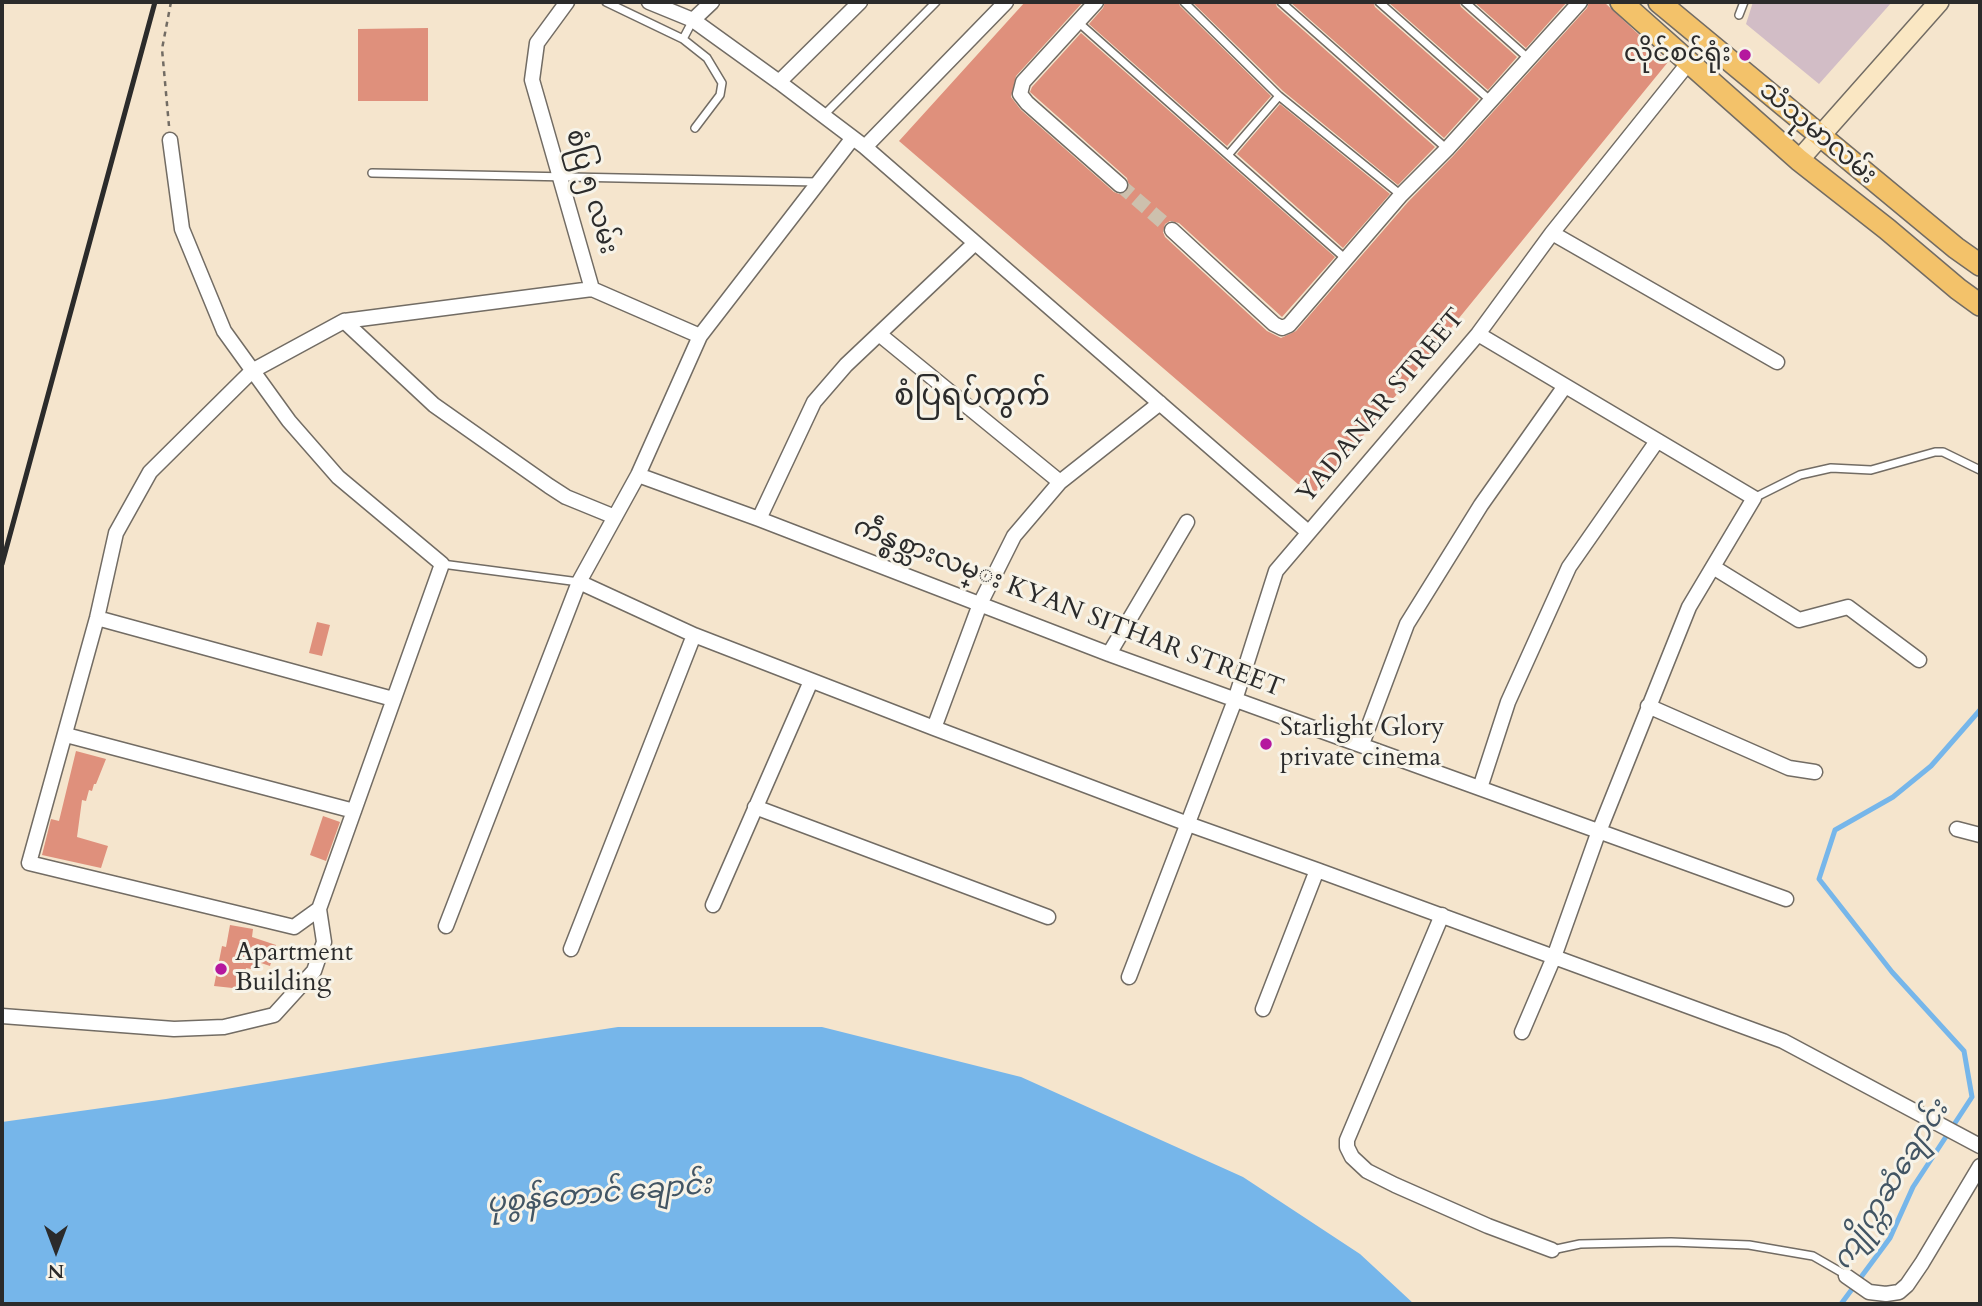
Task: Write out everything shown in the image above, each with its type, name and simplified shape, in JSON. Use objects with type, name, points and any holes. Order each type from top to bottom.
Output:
[{"type":"main road","name":"သံသုမာလမ်း","points":[[1621,2],[1799,160],[1980,304]]},
{"type":"main road","name":"သံသုမာလမ်း","points":[[1660,2],[1956,248],[1980,265]]},
{"type":"main road","points":[[1799,160],[1939,2]]},
{"type":"street","name":"စံပြ ၅ လမ်း","points":[[567,2],[537,43],[532,80],[592,289],[700,336]]},
{"type":"street","points":[[649,2],[693,20],[858,143],[1308,532]]},
{"type":"street","points":[[693,20],[712,2]]},
{"type":"street","points":[[779,82],[860,2]]},
{"type":"street","points":[[446,926],[579,582],[638,475],[700,336],[818,182],[1006,2]]},
{"type":"street","points":[[1096,2],[1023,82],[1020,94],[1120,184]]},
{"type":"street","points":[[1172,230],[1274,324],[1282,328],[1289,325],[1401,195],[1447,149],[1580,2]]},
{"type":"street","name":"YADANAR STREET","points":[[1129,977],[1235,700],[1276,571],[1478,334],[1552,233],[1690,61]]},
{"type":"street","points":[[2,1016],[25,1020],[174,1029],[224,1027],[274,1015],[314,971],[324,942],[319,909],[442,564],[338,477],[289,421],[224,331],[182,229],[170,140]]},
{"type":"street","points":[[1552,233],[1777,362]]},
{"type":"street","points":[[759,519],[814,402],[879,334],[975,243]]},
{"type":"street","points":[[319,909],[294,928],[29,863],[97,618],[116,533],[150,472],[252,371],[344,321],[592,289]]},
{"type":"street","points":[[344,321],[445,413],[566,497],[615,517]]},
{"type":"street","points":[[879,334],[1060,482]]},
{"type":"street","points":[[1478,334],[1754,498],[1689,607],[1648,706],[1554,957],[1522,1032]]},
{"type":"street","points":[[1362,744],[1408,624],[1481,505],[1565,386]]},
{"type":"street","points":[[933,729],[980,604],[1014,536],[1060,482],[1160,404]]},
{"type":"street","points":[[1479,788],[1508,702],[1569,566],[1657,441]]},
{"type":"street","name":"ကဵန္စစ္သားလမ္း KYAN SITHAR STREET","points":[[638,475],[1109,654],[1786,899]]},
{"type":"street","points":[[1109,654],[1187,522]]},
{"type":"street","points":[[1713,567],[1799,620],[1848,607],[1919,660]]},
{"type":"street","points":[[579,582],[694,635],[933,729],[1783,1041],[1980,1146]]},
{"type":"street","points":[[97,618],[393,699]]},
{"type":"street","points":[[571,949],[694,635]]},
{"type":"street","points":[[713,905],[811,681]]},
{"type":"street","points":[[1648,706],[1789,768],[1815,772]]},
{"type":"street","points":[[66,734],[354,811]]},
{"type":"street","points":[[755,807],[1048,917]]},
{"type":"street","points":[[1957,829],[1980,835]]},
{"type":"street","points":[[1263,1009],[1317,870]]},
{"type":"street","points":[[1442,915],[1347,1140],[1347,1147],[1352,1157],[1367,1171],[1488,1226],[1552,1250]]},
{"type":"street","points":[[1846,1276],[1869,1292],[1899,1293],[1907,1285],[1980,1166]]},
{"type":"lane","points":[[606,2],[683,39],[707,58],[722,83],[720,95],[695,128]]},
{"type":"lane","points":[[823,116],[936,2]]},
{"type":"lane","points":[[1184,2],[1279,96],[1401,195]]},
{"type":"lane","points":[[1281,2],[1447,149]]},
{"type":"lane","points":[[1379,2],[1491,101]]},
{"type":"lane","points":[[1465,2],[1529,59]]},
{"type":"lane","points":[[1740,15],[1744,2]]},
{"type":"lane","points":[[683,39],[693,20]]},
{"type":"lane","points":[[1078,22],[1347,260]]},
{"type":"lane","points":[[1228,155],[1279,96]]},
{"type":"lane","points":[[372,173],[818,182]]},
{"type":"lane","points":[[1754,498],[1800,475],[1831,468],[1871,470],[1935,452],[1943,452],[1980,470]]},
{"type":"lane","points":[[442,564],[579,582]]},
{"type":"lane","points":[[1552,1250],[1580,1244],[1671,1242],[1749,1245],[1812,1256],[1846,1276]]},
{"type":"path","points":[[170,140],[162,49],[171,2]]},
{"type":"shaded area","points":[[1753,2],[1892,2],[1819,84],[1746,24]]},
{"type":"water","name":"ပုစွန်တောင် ချောင်း","points":[[618,1027],[822,1027],[1021,1077],[1243,1177],[1360,1254],[1414,1304],[2,1304],[2,1122],[166,1099]]},
{"type":"building","points":[[1025,2],[1083,2],[1016,76],[1011,97],[1021,110],[1114,192],[1127,192],[1127,178],[1030,92],[1081,33],[1335,257],[1282,317],[1179,223],[1170,221],[1165,224],[1165,237],[1267,331],[1281,338],[1296,331],[1408,202],[1587,8],[1589,2],[1604,2],[1668,62],[1313,497],[899,141]]},
{"type":"building","points":[[1105,2],[1178,2],[1271,96],[1227,146],[1089,24]]},
{"type":"building","points":[[1192,2],[1275,2],[1277,7],[1435,147],[1398,185],[1283,91]]},
{"type":"building","points":[[1290,2],[1373,2],[1375,7],[1479,99],[1444,138]]},
{"type":"building","points":[[1388,2],[1459,2],[1461,7],[1517,57],[1488,90]]},
{"type":"building","points":[[1474,2],[1567,2],[1526,48]]},
{"type":"building","points":[[428,28],[428,101],[358,101],[358,29]]},
{"type":"building","points":[[1280,104],[1390,194],[1343,248],[1237,154]]},
{"type":"building","points":[[317,622],[330,625],[322,656],[309,653]]},
{"type":"building","points":[[76,751],[106,759],[92,791],[89,790],[86,801],[82,800],[77,837],[108,846],[101,868],[42,855],[51,819],[59,821]]},
{"type":"building","points":[[323,816],[340,822],[326,861],[310,855]]},
{"type":"building","points":[[230,925],[253,929],[252,937],[276,945],[270,966],[258,962],[256,970],[246,968],[242,989],[214,986],[222,946],[226,947]]},
{"type":"waterway","name":"ကျိုက္ကဆံချောင်း","points":[[1841,1304],[1890,1238],[1913,1187],[1972,1097],[1964,1051],[1892,972],[1819,879],[1835,830],[1893,797],[1931,766],[1980,710]]},
{"type":"tunnel","points":[[1120,185],[1172,230]]},
{"type":"railway","points":[[2,564],[155,2]]},
{"type":"place","name":"လိုင်စင်ရုံး","points":[[1745,55]]},
{"type":"place","name":"Starlight Glory private cinema","points":[[1266,744]]},
{"type":"place","name":"Apartment Building","points":[[221,969]]},
{"type":"district","name":"စံပြရပ်ကွက်","points":[[972,398]]}]
